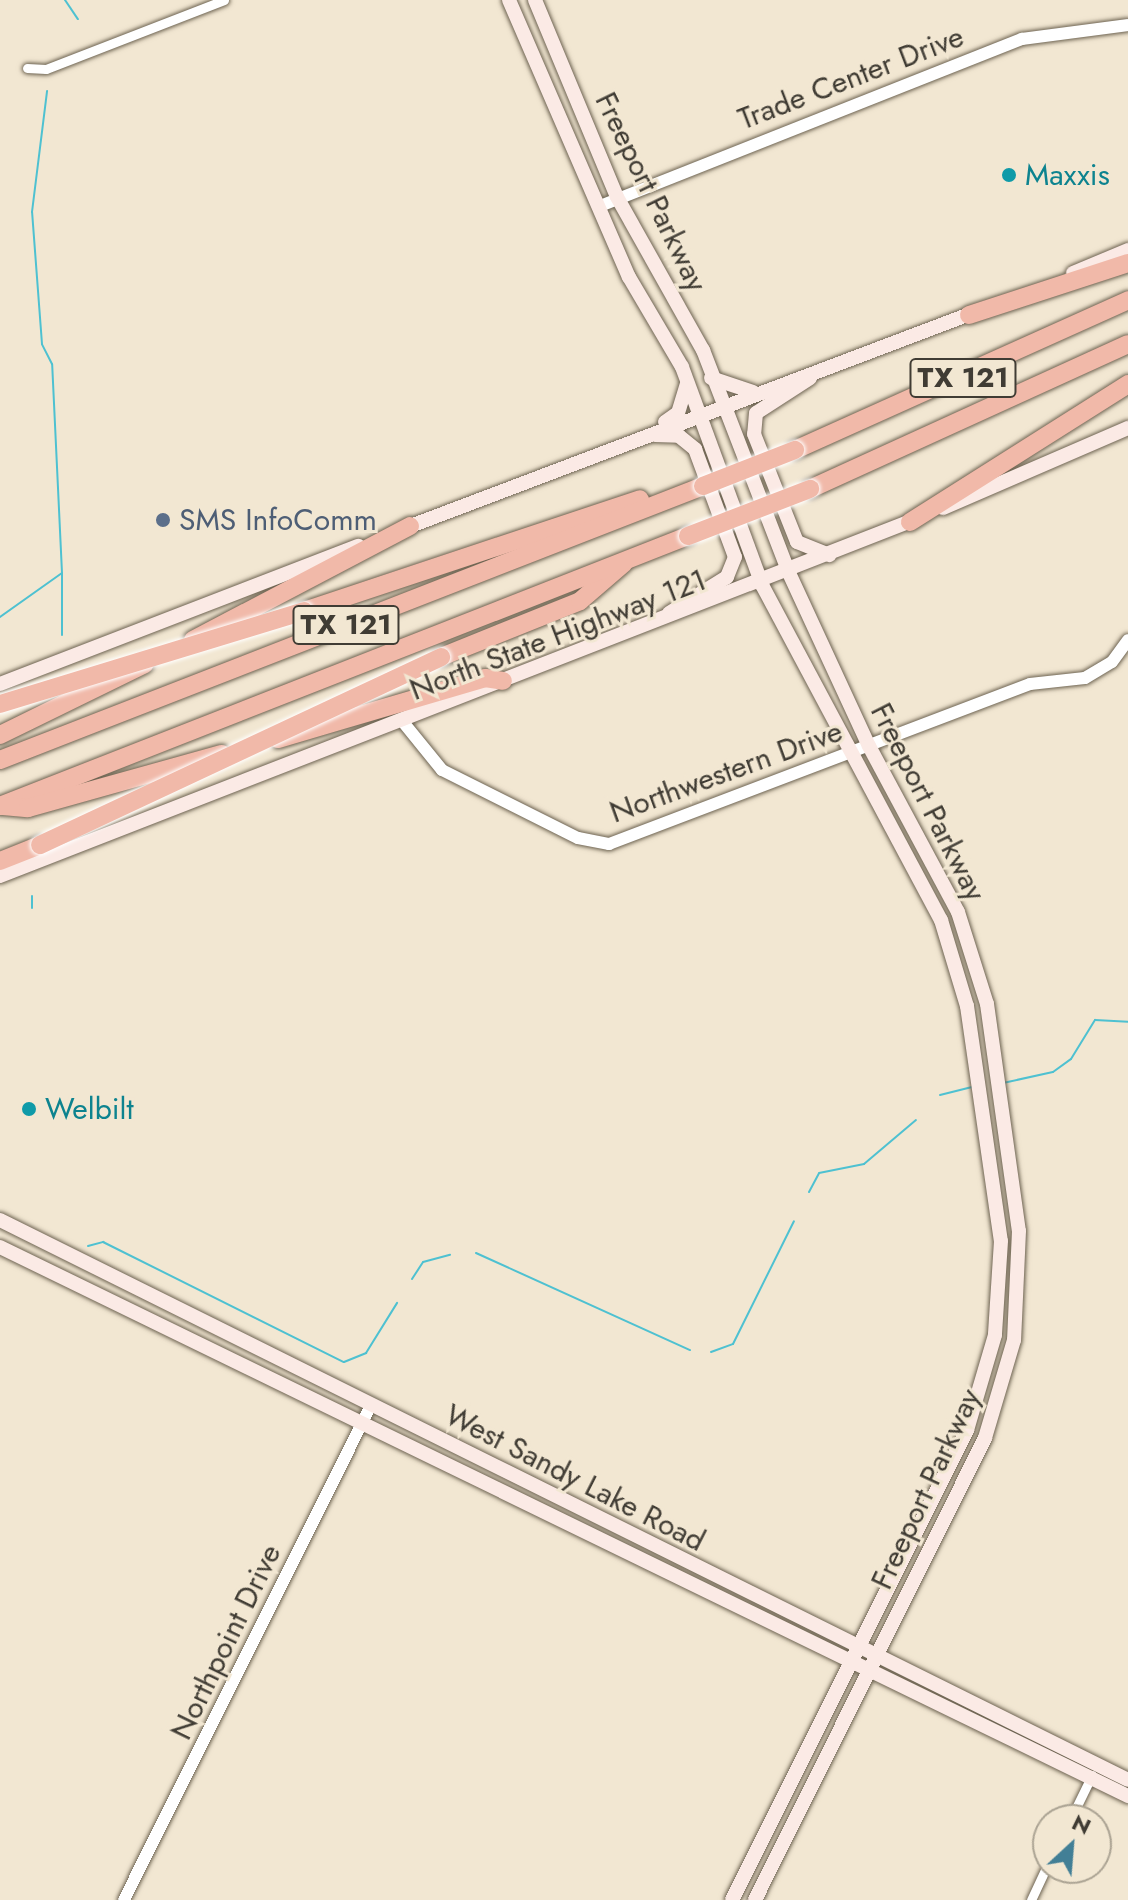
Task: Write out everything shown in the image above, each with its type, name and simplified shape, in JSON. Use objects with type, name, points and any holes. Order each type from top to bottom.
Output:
[{"type":"highway","points":[[969,315],[1128,263]]},
{"type":"highway","name":"TX 121","points":[[0,760],[795,450],[1128,300]]},
{"type":"highway","name":"TX 121","points":[[0,806],[810,489],[1128,344]]},
{"type":"highway","points":[[910,522],[1128,384]]},
{"type":"highway","points":[[0,704],[304,611],[522,533],[681,487],[698,488]]},
{"type":"highway","points":[[0,735],[410,526]]},
{"type":"highway","points":[[0,861],[441,657],[580,601],[627,560]]},
{"type":"highway","points":[[0,806],[28,808],[485,678],[503,681]]},
{"type":"main road","name":"Freeport Parkway","points":[[509,0],[600,206],[687,383],[762,585],[848,756],[941,920],[967,1006],[1002,1275],[983,1387],[939,1491],[848,1665]]},
{"type":"main road","name":"Freeport Parkway","points":[[535,0],[617,197],[711,378],[803,604],[869,746],[958,912],[987,1004],[1019,1231],[1014,1340],[997,1404],[956,1498],[865,1674]]},
{"type":"main road","points":[[0,684],[720,405],[969,315],[1128,250]]},
{"type":"main road","points":[[833,555],[797,542],[753,425],[764,407],[834,363]]},
{"type":"main road","points":[[711,378],[754,393]]},
{"type":"main road","points":[[646,436],[678,413],[687,383]]},
{"type":"main road","name":"North State Highway 121","points":[[0,876],[503,681],[762,585],[1128,428]]},
{"type":"main road","points":[[638,632],[727,577],[735,557],[695,449],[679,436],[646,436]]},
{"type":"main road","points":[[803,604],[813,563]]},
{"type":"main road","points":[[733,596],[776,612]]},
{"type":"main road","name":"West Sandy Lake Road","points":[[0,1220],[856,1649],[1128,1796]]},
{"type":"main road","name":"West Sandy Lake Road","points":[[0,1247],[865,1674],[1092,1775],[1128,1780]]},
{"type":"main road","points":[[52,1273],[63,1252]]},
{"type":"main road","points":[[939,1491],[956,1498]]},
{"type":"main road","points":[[645,1567],[652,1545]]},
{"type":"main road","points":[[732,1900],[848,1665]]},
{"type":"main road","points":[[755,1900],[865,1674]]},
{"type":"main road","points":[[784,1794],[802,1803]]},
{"type":"street","points":[[27,68],[46,69],[224,0]]},
{"type":"street","name":"Trade Center Drive","points":[[600,206],[1022,39],[1128,25]]},
{"type":"street","name":"Northwestern Drive","points":[[403,722],[442,770],[595,843],[624,842],[1030,684],[1085,678],[1112,662],[1128,640]]},
{"type":"street","name":"Northpoint Drive","points":[[124,1900],[371,1405]]},
{"type":"street","points":[[1078,1804],[1092,1775]]},
{"type":"waterway","points":[[65,0],[78,19]]},
{"type":"waterway","points":[[0,617],[62,573],[52,364],[42,344],[32,212],[47,91]]},
{"type":"waterway","points":[[62,573],[62,635]]},
{"type":"waterway","points":[[32,896],[32,908]]},
{"type":"waterway","points":[[1003,1083],[1053,1072],[1071,1059],[1095,1020],[1128,1022]]},
{"type":"waterway","points":[[940,1095],[973,1087]]},
{"type":"waterway","points":[[809,1192],[819,1173],[864,1164],[916,1120]]},
{"type":"waterway","points":[[711,1352],[733,1344],[794,1221]]},
{"type":"waterway","points":[[88,1246],[103,1242],[344,1362],[366,1353],[397,1303]]},
{"type":"waterway","points":[[476,1253],[690,1350]]},
{"type":"waterway","points":[[412,1279],[423,1262],[450,1255]]},
{"type":"place","name":"Maxxis","points":[[1009,175]]},
{"type":"place","name":"SMS InfoComm","points":[[163,520]]},
{"type":"place","name":"Welbilt","points":[[29,1109]]}]
